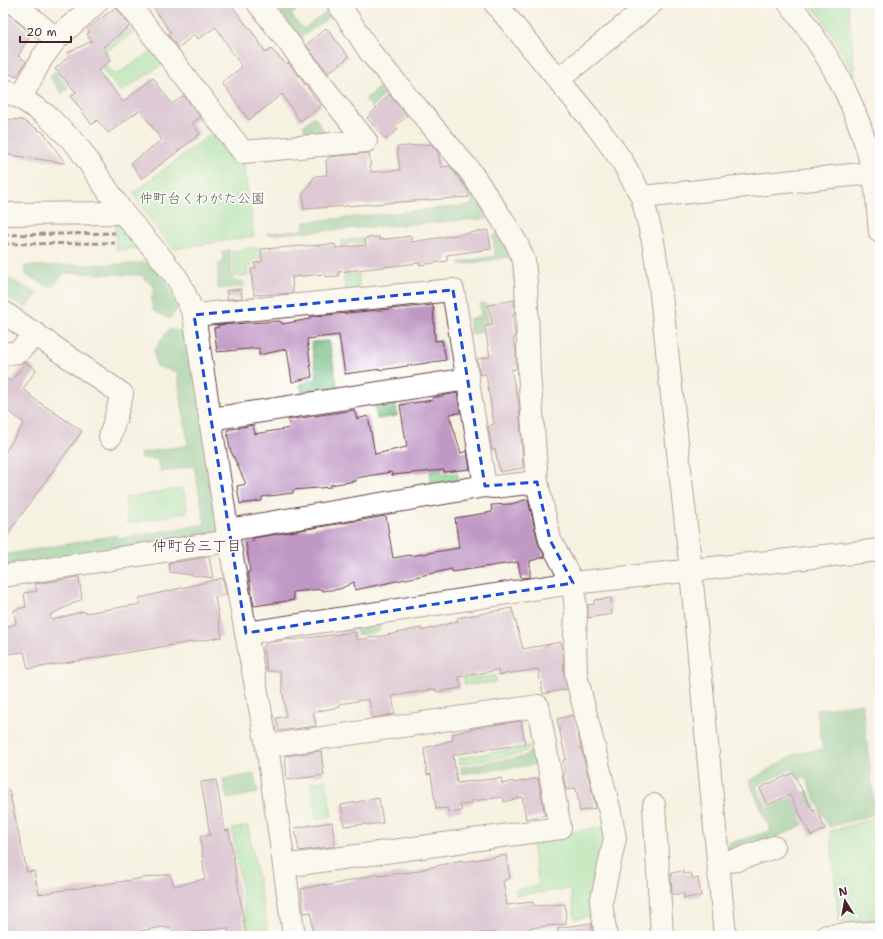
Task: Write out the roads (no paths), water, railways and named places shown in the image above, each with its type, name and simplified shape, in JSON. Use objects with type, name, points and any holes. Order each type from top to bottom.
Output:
[{"type":"street","points":[[14,3],[56,39]]},
{"type":"street","points":[[96,3],[56,39],[12,94],[46,115],[77,144],[123,213],[159,255],[179,282],[194,315],[229,535],[267,746],[294,936]]},
{"type":"street","points":[[128,3],[243,152],[366,141],[258,3]]},
{"type":"street","points":[[338,3],[370,52],[470,171],[517,244],[524,262],[529,372],[537,482],[550,540],[573,584],[576,611],[576,675],[615,838],[601,903],[606,936]]},
{"type":"street","points":[[495,3],[559,79],[622,161],[642,197],[653,241],[660,286],[690,571],[724,936]]},
{"type":"street","points":[[559,79],[652,3]]},
{"type":"street","points":[[789,3],[818,43],[842,83],[860,127],[877,173],[880,232]]},
{"type":"street","points":[[642,197],[877,173]]},
{"type":"street","points":[[3,214],[123,213]]},
{"type":"street","points":[[194,315],[453,290],[485,486]]},
{"type":"street","points":[[3,312],[122,394],[110,437]]},
{"type":"street","points":[[3,354],[18,352],[36,334]]},
{"type":"street","points":[[211,419],[468,379]]},
{"type":"street","points":[[3,576],[485,486],[494,487],[537,482]]},
{"type":"street","points":[[246,633],[573,584],[880,550]]},
{"type":"street","points":[[267,746],[538,706],[560,828],[284,866]]},
{"type":"street","points":[[654,805],[662,936]]},
{"type":"street","points":[[718,862],[737,860],[774,847]]},
{"type":"street","points":[[827,936],[880,932]]},
{"type":"railway","points":[[3,235],[115,233]]},
{"type":"railway","points":[[3,244],[115,243]]},
{"type":"district","name":"仲町台三丁目","points":[[197,546]]},
{"type":"park label","name":"仲町台くわがた公園","points":[[202,198]]}]
